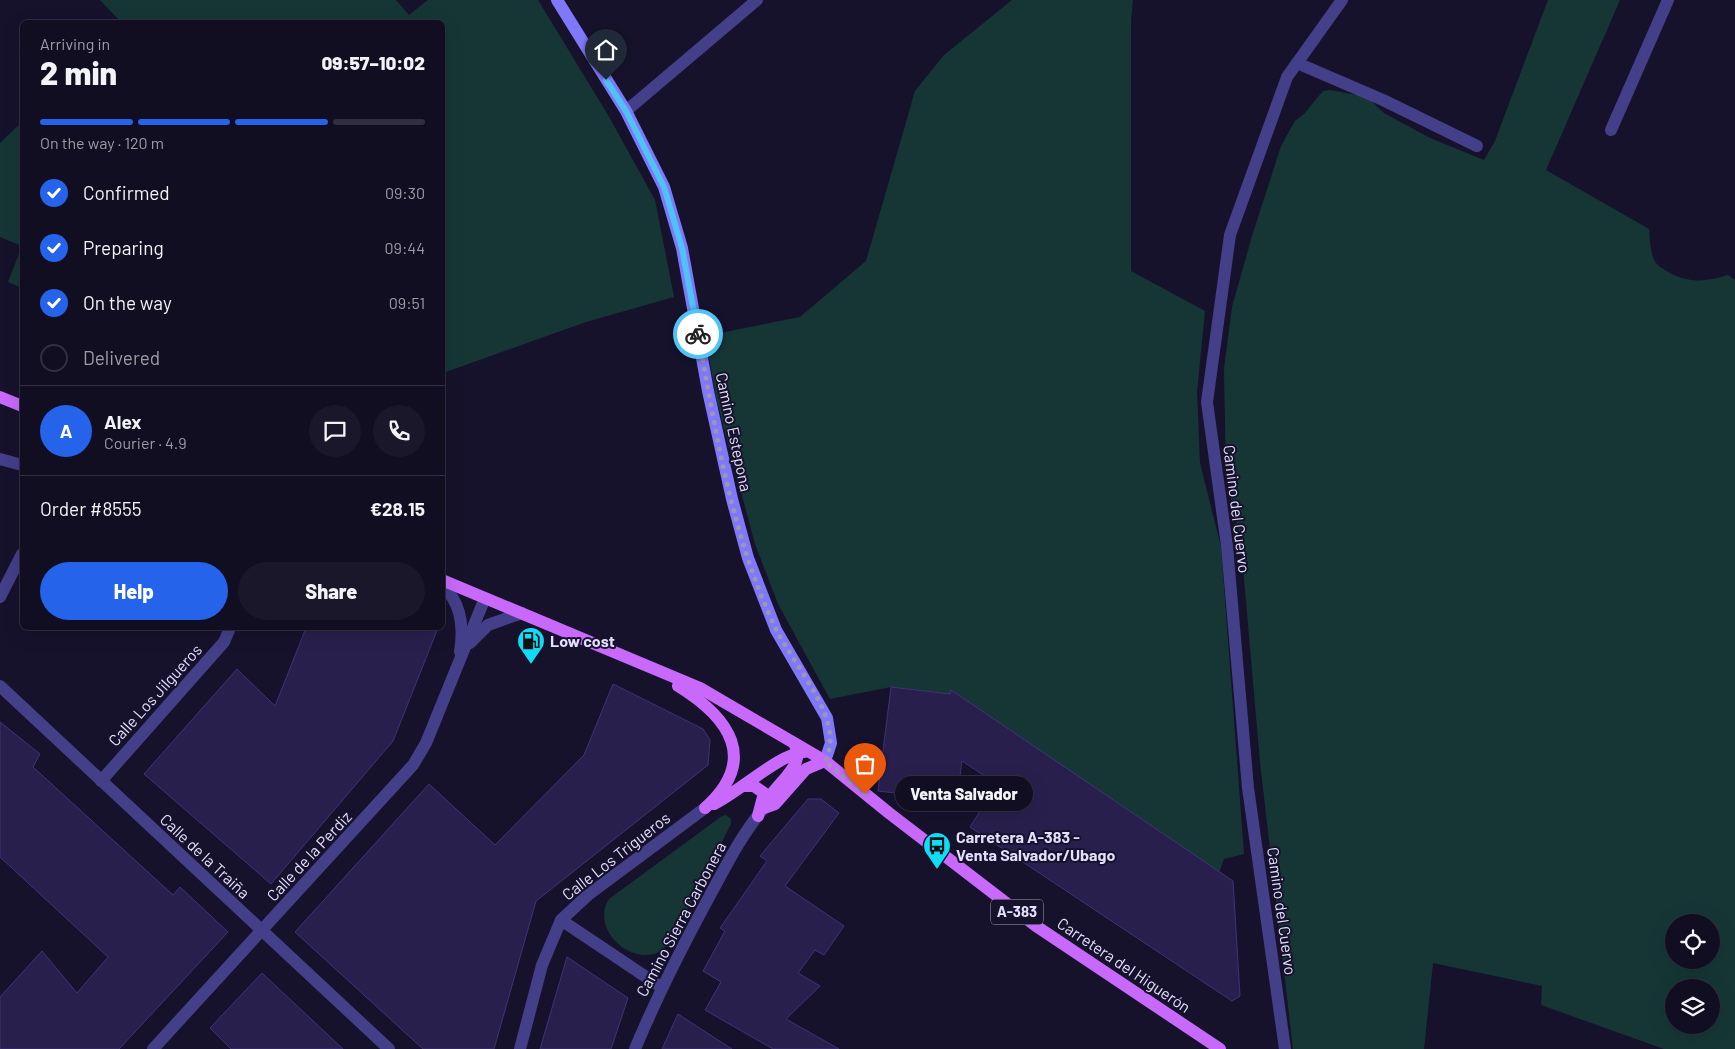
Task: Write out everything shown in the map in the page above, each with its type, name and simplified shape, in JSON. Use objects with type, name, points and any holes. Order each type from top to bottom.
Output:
[{"type":"main road","name":"Camino Estepona","points":[[557,0],[626,111],[664,187],[682,248],[710,400],[732,499],[748,558],[776,630],[827,718],[831,743],[825,761]]},
{"type":"main road","points":[[0,397],[20,405]]},
{"type":"main road","name":"Carretera del Higuerón","points":[[445,581],[700,688],[796,748],[825,761],[889,813],[1036,926],[1220,1049]]},
{"type":"main road","points":[[644,665],[692,694],[714,712],[730,734],[735,752],[729,778],[719,795],[705,808]]},
{"type":"main road","points":[[761,812],[771,792],[796,764],[796,748]]},
{"type":"main road","points":[[705,808],[745,786],[796,748]]},
{"type":"main road","points":[[761,812],[775,804],[806,769],[825,761]]},
{"type":"main road","points":[[745,786],[759,788],[764,793],[761,812]]},
{"type":"street","points":[[626,111],[757,0]]},
{"type":"street","name":"Camino del Cuervo","points":[[1285,1049],[1248,788],[1226,546],[1206,402],[1230,235],[1287,78],[1342,0]]},
{"type":"street","points":[[1611,130],[1668,0]]},
{"type":"street","points":[[1297,63],[1383,100],[1476,146]]},
{"type":"street","points":[[0,459],[20,464]]},
{"type":"street","points":[[0,597],[20,558]]},
{"type":"street","name":"Calle de la Perdiz","points":[[445,588],[453,595],[459,612],[461,645],[459,664]]},
{"type":"street","name":"Calle de la Perdiz","points":[[153,1049],[413,765],[426,743],[485,598]]},
{"type":"street","name":"Calle de la Perdiz","points":[[465,648],[488,625],[522,613]]},
{"type":"street","name":"Calle Los Jilgueros","points":[[101,781],[224,642],[229,630]]},
{"type":"street","name":"Calle de la Traiña","points":[[0,686],[389,1049]]},
{"type":"street","name":"Calle Los Trigueros","points":[[520,1049],[542,965],[561,920],[588,895],[705,808]]},
{"type":"street","name":"Camino Sierra Carbonera","points":[[635,1049],[661,987],[726,866],[761,812]]},
{"type":"street","points":[[561,920],[661,987]]},
{"type":"green space","points":[[100,0],[396,0],[409,15],[428,0],[538,0],[608,115],[655,200],[674,297],[586,322],[445,372],[445,20],[119,20]]},
{"type":"green space","points":[[1012,0],[1133,0],[1131,20],[1131,271],[1205,311],[1197,392],[1200,463],[1221,547],[1244,854],[1224,859],[1219,873],[950,694],[891,687],[830,699],[778,604],[755,544],[717,402],[705,336],[800,317],[866,261],[915,91],[944,55]]},
{"type":"green space","points":[[1548,0],[1620,0],[1546,170],[1649,229],[1654,259],[1658,265],[1673,275],[1688,280],[1703,280],[1728,275],[1735,280],[1735,1049],[1664,1049],[1541,1005],[1542,986],[1433,963],[1424,1049],[1293,1049],[1260,762],[1241,544],[1226,476],[1224,369],[1232,307],[1252,236],[1281,146],[1295,121],[1304,114],[1323,91],[1330,90],[1367,97],[1384,113],[1430,138],[1484,160],[1495,141]]},
{"type":"green space","points":[[20,124],[20,245],[0,237],[0,143]]},
{"type":"green space","points":[[20,251],[20,287],[8,282]]},
{"type":"green space","points":[[726,815],[731,819],[731,824],[672,940],[659,952],[646,955],[634,953],[615,941],[608,931],[605,921],[605,910],[609,899],[722,816]]},
{"type":"building","points":[[305,630],[437,630],[393,741],[271,884],[144,774],[237,669],[275,706]]},
{"type":"building","points":[[613,684],[703,729],[710,740],[708,765],[536,901],[494,1049],[423,1049],[295,932],[429,784],[495,845],[584,755]]},
{"type":"building","points":[[891,687],[950,694],[951,690],[1233,881],[1240,996],[1232,1001],[970,827],[997,784],[962,761],[957,798],[950,807],[913,785],[913,795],[878,791]]},
{"type":"building","points":[[0,722],[40,754],[33,767],[173,895],[180,887],[228,932],[119,1049],[0,1049],[0,997],[42,951],[77,993],[108,957],[0,857]]},
{"type":"building","points":[[808,799],[821,799],[839,813],[785,886],[844,926],[824,955],[815,950],[798,973],[820,986],[786,1019],[839,1049],[773,1049],[705,1010],[721,982],[703,971],[725,931],[720,928],[767,861],[760,856]]},
{"type":"building","points":[[567,957],[628,998],[611,1049],[540,1049]]},
{"type":"building","points":[[262,973],[343,1049],[231,1049],[210,1028]]},
{"type":"building","points":[[678,1014],[701,1029],[732,1049],[662,1049]]},
{"type":"way so far","points":[[698,334],[708,392],[732,499],[748,558],[776,630],[827,718],[832,737],[829,753],[825,761],[865,794]]},
{"type":"place","name":"Low cost","points":[[531,665]]},
{"type":"place","name":"Venta Salvador","points":[[865,794]]},
{"type":"place","name":"Carretera A-383 - Venta Salvador/Ubago","points":[[937,870]]},
{"type":"route","points":[[606,80],[626,111],[664,187],[682,248],[698,334]]}]
